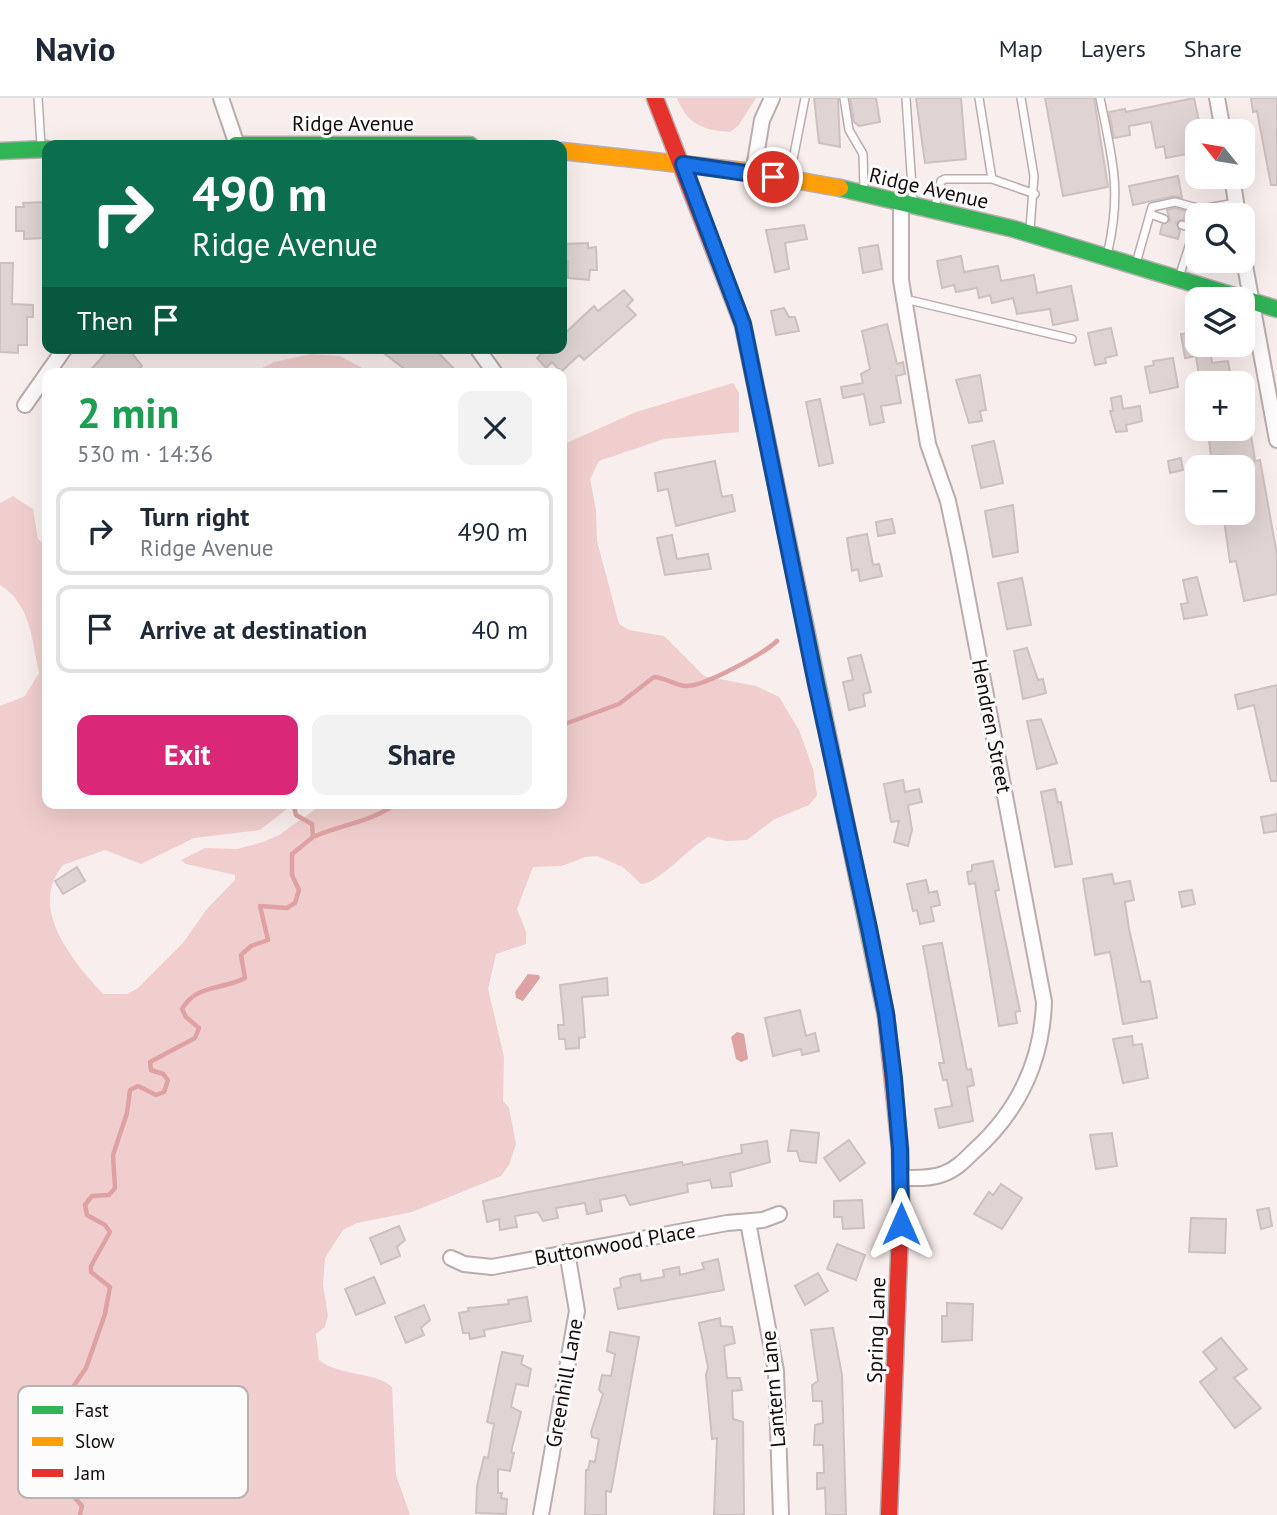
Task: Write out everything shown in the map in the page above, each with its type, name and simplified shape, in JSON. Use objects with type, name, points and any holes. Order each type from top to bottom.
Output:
[{"type":"street","points":[[222,98],[235,140]]},
{"type":"street","name":"Spring Lane","points":[[655,98],[735,297],[750,351],[816,684],[886,1013],[901,1178],[889,1515]]},
{"type":"street","points":[[753,174],[760,128],[772,98]]},
{"type":"street","points":[[1217,98],[1221,119]]},
{"type":"street","points":[[0,151],[42,149]]},
{"type":"street","name":"Ridge Avenue","points":[[567,152],[789,179],[907,203],[1029,234],[1209,287]]},
{"type":"street","name":"Hendren Street","points":[[901,1178],[936,1177],[953,1170],[995,1132],[1015,1106],[1032,1070],[1041,1036],[1044,1002],[959,553],[948,501],[928,444],[900,262],[907,203]]},
{"type":"street","name":"Ridge Avenue","points":[[1255,301],[1277,309]]},
{"type":"street","points":[[1255,325],[1277,440]]},
{"type":"street","points":[[25,405],[42,381]]},
{"type":"street","name":"Buttonwood Place","points":[[451,1258],[464,1264],[492,1267],[748,1222],[779,1214]]},
{"type":"street","name":"Lantern Lane","points":[[748,1222],[776,1371],[781,1515]]},
{"type":"street","name":"Greenhill Lane","points":[[541,1515],[577,1311],[568,1252]]},
{"type":"lane","points":[[38,98],[43,140]]},
{"type":"lane","points":[[789,179],[805,98]]},
{"type":"lane","points":[[844,98],[849,130],[863,154],[864,194]]},
{"type":"lane","points":[[906,98],[907,203]]},
{"type":"lane","points":[[979,98],[992,179]]},
{"type":"lane","points":[[1021,98],[1035,194],[1029,234]]},
{"type":"lane","points":[[1100,98],[1116,189],[1116,213],[1107,256]]},
{"type":"lane","points":[[933,209],[941,181],[992,179],[1035,194]]},
{"type":"lane","points":[[1136,264],[1152,207],[1175,202],[1185,206]]},
{"type":"lane","points":[[1150,215],[1164,219]]},
{"type":"lane","points":[[1179,278],[1185,259]]},
{"type":"lane","points":[[904,299],[1072,339]]},
{"type":"shaded area","points":[[677,98],[756,98],[739,125],[730,132],[712,130],[691,120]]},
{"type":"shaded area","points":[[311,354],[340,356],[363,368],[262,368],[274,362]]},
{"type":"shaded area","points":[[733,383],[739,393],[739,432],[664,439],[599,461],[590,479],[596,510],[597,541],[619,624],[629,630],[664,636],[704,676],[756,686],[779,697],[799,730],[813,769],[817,795],[809,805],[773,820],[747,840],[727,841],[708,837],[665,872],[641,884],[623,867],[597,856],[585,857],[562,866],[533,867],[517,909],[526,932],[526,944],[496,954],[488,989],[504,1057],[503,1101],[509,1108],[516,1144],[509,1165],[501,1176],[412,1212],[357,1223],[343,1230],[325,1258],[323,1285],[328,1315],[325,1327],[316,1334],[319,1360],[336,1369],[377,1379],[392,1387],[396,1475],[410,1515],[0,1515],[0,706],[25,696],[39,673],[32,636],[24,613],[18,602],[0,585],[0,503],[13,496],[33,509],[38,539],[42,543],[42,809],[287,809],[260,830],[194,838],[141,864],[105,850],[63,865],[53,882],[50,899],[52,917],[59,934],[79,967],[103,994],[127,994],[138,988],[183,943],[206,910],[235,880],[235,875],[186,864],[181,860],[205,848],[237,849],[263,842],[279,835],[316,809],[567,809],[567,443],[636,412]]},
{"type":"shaded area","points":[[528,974],[539,975],[540,978],[523,1001],[516,998],[515,992]]},
{"type":"shaded area","points":[[737,1032],[744,1034],[748,1059],[741,1062],[736,1059],[731,1037]]},
{"type":"building","points":[[814,98],[838,98],[840,147],[819,143]]},
{"type":"building","points":[[850,98],[876,98],[880,122],[859,126],[854,122]]},
{"type":"building","points":[[916,98],[961,98],[966,159],[925,163]]},
{"type":"building","points":[[1045,98],[1094,98],[1108,187],[1063,196]]},
{"type":"building","points":[[1194,98],[1198,119],[1185,119],[1185,154],[1166,158],[1164,146],[1156,148],[1151,122],[1129,126],[1130,135],[1114,138],[1109,112],[1125,109],[1126,112]]},
{"type":"building","points":[[1251,98],[1277,98],[1277,185],[1271,185],[1257,111],[1253,112]]},
{"type":"building","points":[[1178,176],[1182,198],[1174,196],[1133,205],[1129,186]]},
{"type":"building","points":[[42,202],[42,238],[24,239],[24,231],[16,231],[16,207],[24,207],[23,203]]},
{"type":"building","points":[[1175,208],[1185,211],[1184,219],[1176,223],[1180,231],[1178,239],[1160,234],[1162,225],[1170,220],[1167,210]]},
{"type":"building","points":[[804,225],[807,239],[785,243],[789,269],[775,272],[766,230]]},
{"type":"building","points":[[588,243],[588,248],[596,247],[597,270],[590,270],[589,280],[568,278],[567,244]]},
{"type":"building","points":[[878,245],[882,269],[863,273],[859,248]]},
{"type":"building","points":[[961,256],[964,272],[998,266],[1001,281],[1034,275],[1037,293],[1071,286],[1078,320],[1053,325],[1050,309],[1017,314],[1013,298],[992,303],[990,295],[979,298],[977,288],[956,292],[954,285],[942,288],[937,261]]},
{"type":"building","points":[[0,263],[13,263],[12,304],[33,305],[33,317],[27,317],[27,345],[18,345],[18,353],[0,352]]},
{"type":"building","points":[[624,290],[633,300],[627,306],[636,315],[584,360],[579,355],[565,368],[557,368],[552,362],[546,368],[537,358],[541,354],[567,354],[567,331],[594,306],[598,311]]},
{"type":"building","points":[[784,308],[789,317],[795,317],[799,331],[776,335],[771,311]]},
{"type":"building","points":[[887,324],[897,364],[903,362],[905,374],[896,376],[901,403],[881,406],[884,422],[870,425],[864,394],[843,398],[841,387],[863,383],[861,374],[870,369],[862,331]]},
{"type":"building","points":[[1111,328],[1117,355],[1105,358],[1106,363],[1095,365],[1088,333]]},
{"type":"building","points":[[1181,334],[1185,334],[1185,357],[1190,357],[1185,358]]},
{"type":"building","points":[[105,354],[133,354],[142,366],[140,368],[92,368]]},
{"type":"building","points":[[385,354],[440,354],[453,368],[403,368]]},
{"type":"building","points":[[1196,357],[1211,357],[1212,363],[1228,361],[1230,371],[1198,371]]},
{"type":"building","points":[[1173,358],[1178,387],[1150,393],[1145,367],[1154,365],[1153,361]]},
{"type":"building","points":[[980,375],[986,410],[980,411],[982,421],[969,423],[956,380]]},
{"type":"building","points":[[1121,396],[1123,409],[1140,406],[1142,421],[1126,425],[1127,431],[1116,432],[1110,411],[1113,411],[1111,398]]},
{"type":"building","points":[[820,399],[833,463],[819,466],[806,402]]},
{"type":"building","points":[[994,441],[1003,483],[981,488],[972,446]]},
{"type":"building","points":[[1209,441],[1252,441],[1254,455],[1211,455]]},
{"type":"building","points":[[1181,458],[1183,470],[1170,473],[1168,461]]},
{"type":"building","points":[[1260,460],[1277,555],[1277,594],[1244,601],[1236,561],[1230,562],[1225,525],[1255,525],[1255,461]]},
{"type":"building","points":[[715,461],[722,497],[732,495],[735,511],[676,526],[668,489],[658,491],[655,473]]},
{"type":"building","points":[[1013,505],[1018,552],[993,557],[985,511]]},
{"type":"building","points":[[892,519],[895,533],[878,536],[876,522]]},
{"type":"building","points":[[867,534],[873,565],[879,564],[882,576],[860,581],[858,569],[852,571],[847,538]]},
{"type":"building","points":[[672,535],[677,559],[708,554],[711,569],[665,575],[657,538]]},
{"type":"building","points":[[1197,577],[1207,615],[1184,619],[1181,604],[1188,603],[1183,580]]},
{"type":"building","points":[[1022,578],[1031,625],[1007,629],[998,583]]},
{"type":"building","points":[[1027,648],[1038,680],[1043,679],[1046,693],[1023,699],[1014,651]]},
{"type":"building","points":[[861,655],[871,692],[863,694],[865,706],[849,710],[843,682],[853,680],[848,658]]},
{"type":"building","points":[[1277,685],[1277,781],[1271,781],[1254,705],[1238,709],[1235,695]]},
{"type":"building","points":[[1041,719],[1057,763],[1037,769],[1027,721]]},
{"type":"building","points":[[903,780],[905,792],[919,789],[922,802],[908,805],[912,830],[908,846],[894,842],[899,821],[891,822],[884,784]]},
{"type":"building","points":[[1055,789],[1058,803],[1061,802],[1072,864],[1055,867],[1041,792]]},
{"type":"building","points":[[1277,814],[1277,831],[1264,833],[1261,817]]},
{"type":"building","points":[[993,861],[999,890],[995,891],[1020,1011],[1015,1012],[1017,1023],[999,1026],[975,883],[969,884],[967,872],[972,871],[972,865]]},
{"type":"building","points":[[77,867],[85,881],[63,894],[55,881]]},
{"type":"building","points":[[1112,874],[1114,884],[1130,881],[1134,900],[1125,902],[1129,929],[1141,982],[1150,981],[1157,1018],[1123,1024],[1110,952],[1095,955],[1083,879]]},
{"type":"building","points":[[926,880],[929,893],[937,891],[940,905],[931,907],[934,921],[920,924],[917,910],[913,911],[907,884]]},
{"type":"building","points":[[1192,890],[1195,904],[1182,907],[1179,892]]},
{"type":"building","points":[[942,943],[967,1070],[971,1069],[974,1085],[967,1087],[973,1121],[939,1128],[935,1109],[952,1106],[947,1080],[943,1080],[939,1063],[944,1063],[923,946]]},
{"type":"building","points":[[607,978],[608,995],[582,997],[585,1037],[579,1038],[579,1048],[566,1049],[565,1039],[559,1039],[558,1025],[564,1025],[560,985]]},
{"type":"building","points":[[800,1010],[806,1036],[815,1033],[819,1051],[802,1055],[801,1049],[773,1056],[765,1018]]},
{"type":"building","points":[[1132,1036],[1133,1045],[1142,1044],[1148,1078],[1123,1083],[1113,1039]]},
{"type":"building","points":[[791,1130],[819,1133],[816,1163],[800,1161],[797,1151],[788,1151]]},
{"type":"building","points":[[1112,1133],[1117,1166],[1096,1169],[1090,1135]]},
{"type":"building","points":[[849,1140],[865,1163],[840,1181],[824,1158]]},
{"type":"building","points":[[767,1141],[770,1162],[730,1173],[732,1186],[712,1188],[710,1180],[687,1184],[688,1192],[630,1205],[625,1195],[600,1200],[602,1211],[587,1214],[585,1203],[556,1208],[558,1218],[543,1221],[538,1212],[515,1216],[517,1227],[500,1230],[499,1219],[487,1222],[483,1201],[742,1153],[741,1145]]},
{"type":"building","points":[[1001,1184],[1022,1198],[1002,1229],[974,1214],[989,1192],[993,1195]]},
{"type":"building","points":[[862,1200],[864,1228],[843,1229],[842,1217],[834,1217],[834,1201]]},
{"type":"building","points":[[1269,1208],[1272,1226],[1261,1229],[1257,1210]]},
{"type":"building","points":[[1191,1218],[1226,1219],[1225,1253],[1189,1252]]},
{"type":"building","points":[[399,1226],[405,1240],[397,1247],[400,1256],[381,1264],[370,1238]]},
{"type":"building","points":[[837,1244],[865,1255],[856,1280],[827,1269]]},
{"type":"building","points":[[718,1259],[724,1290],[618,1309],[614,1289],[621,1287],[620,1279],[624,1277],[640,1274],[641,1281],[664,1277],[663,1270],[679,1267],[680,1275],[704,1269],[702,1263]]},
{"type":"building","points":[[818,1273],[828,1291],[805,1305],[795,1286]]},
{"type":"building","points":[[374,1277],[385,1303],[356,1315],[345,1289]]},
{"type":"building","points":[[527,1297],[531,1321],[484,1330],[485,1336],[470,1339],[469,1333],[463,1333],[459,1313],[469,1311],[468,1308],[509,1304],[508,1300]]},
{"type":"building","points":[[947,1303],[973,1304],[972,1340],[942,1342],[942,1316],[947,1316]]},
{"type":"building","points":[[424,1305],[430,1320],[421,1328],[424,1335],[406,1343],[395,1317]]},
{"type":"building","points":[[720,1318],[721,1326],[732,1327],[735,1343],[724,1346],[727,1378],[740,1378],[742,1390],[732,1391],[733,1419],[743,1422],[744,1515],[714,1515],[717,1438],[712,1439],[706,1375],[708,1367],[699,1323]]},
{"type":"building","points":[[833,1328],[842,1375],[846,1515],[826,1515],[825,1488],[817,1489],[817,1473],[824,1473],[823,1445],[814,1445],[815,1425],[823,1423],[822,1401],[813,1401],[812,1385],[818,1381],[811,1330]]},
{"type":"building","points":[[610,1332],[639,1337],[611,1492],[606,1491],[606,1515],[585,1515],[586,1470],[590,1461],[595,1462],[599,1439],[592,1437],[591,1432],[603,1394],[599,1390],[602,1375],[611,1376],[615,1354],[607,1351]]},
{"type":"building","points":[[1221,1338],[1247,1369],[1234,1378],[1261,1408],[1235,1428],[1200,1382],[1217,1369],[1203,1352]]},
{"type":"building","points":[[502,1352],[523,1356],[521,1364],[531,1369],[528,1386],[516,1384],[511,1407],[521,1412],[511,1452],[514,1453],[510,1471],[498,1469],[498,1493],[502,1493],[501,1498],[507,1499],[506,1514],[476,1513],[477,1486],[484,1457],[488,1458],[494,1424],[487,1422]]},
{"type":"waterway","points":[[567,723],[619,704],[654,677],[685,686],[719,676],[777,641]]},
{"type":"waterway","points":[[74,1386],[86,1368],[105,1314],[110,1287],[91,1272],[91,1266],[110,1232],[105,1225],[87,1215],[85,1205],[92,1196],[109,1195],[115,1188],[113,1155],[127,1113],[130,1090],[138,1086],[156,1095],[164,1092],[168,1080],[163,1074],[151,1070],[150,1062],[195,1038],[199,1028],[186,1017],[182,1009],[202,991],[245,978],[241,955],[251,946],[268,940],[260,906],[287,908],[295,903],[299,890],[292,875],[292,854],[313,837],[312,824],[296,815],[294,809]]},
{"type":"waterway","points":[[313,837],[388,809]]},
{"type":"waterway","points":[[75,1498],[82,1506],[80,1515]]},
{"type":"traffic: fast","points":[[0,151],[42,149]]},
{"type":"traffic: fast","points":[[840,188],[1014,229],[1277,309]]},
{"type":"traffic: fast","points":[[760,407],[886,1016]]},
{"type":"traffic: slow","points":[[567,152],[744,171],[840,188]]},
{"type":"traffic: jam","points":[[655,98],[743,325],[760,407]]},
{"type":"traffic: jam","points":[[886,1016],[900,1149],[901,1206],[889,1515]]},
{"type":"route","points":[[773,177],[683,164],[735,297],[750,351],[816,684],[869,928],[886,1013],[894,1078],[900,1149],[901,1224]]}]
